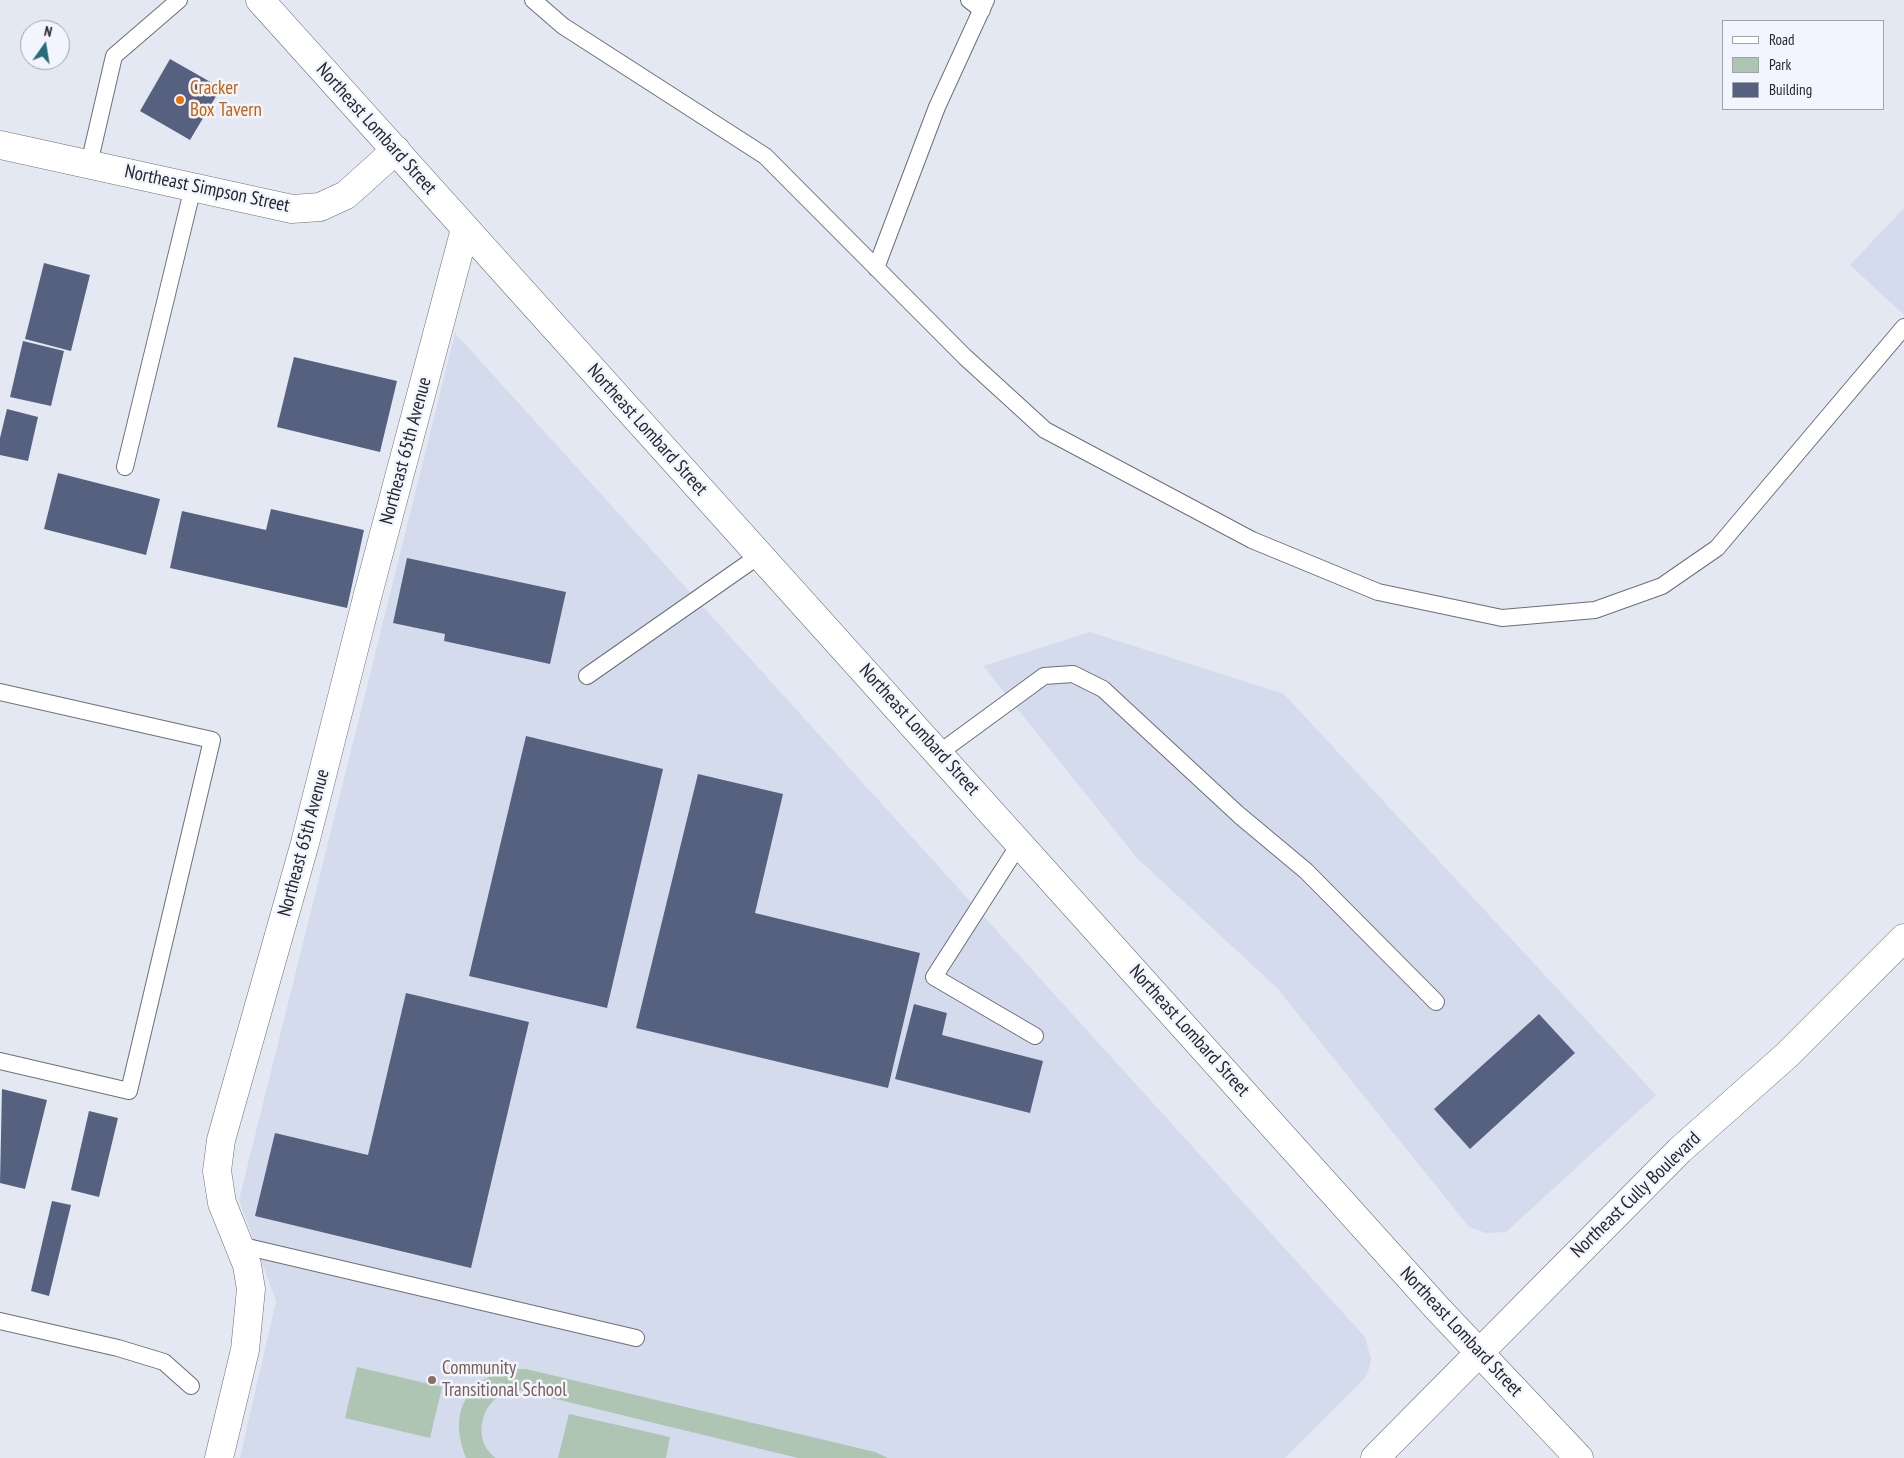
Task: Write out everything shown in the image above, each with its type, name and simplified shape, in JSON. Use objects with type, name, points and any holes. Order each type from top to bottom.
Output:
[{"type":"street","name":"Northeast Lombard Street","points":[[260,0],[1479,1352],[1579,1458]]},
{"type":"street","name":"Northeast Simpson Street","points":[[0,145],[292,208],[320,207],[346,195],[396,150]]},
{"type":"street","name":"Northeast 65th Avenue","points":[[218,1458],[245,1350],[251,1289],[247,1265],[222,1203],[218,1171],[221,1140],[305,843],[368,594],[465,229]]},
{"type":"street","name":"Northeast Cully Boulevard","points":[[1375,1458],[1680,1150],[1787,1056],[1904,938]]},
{"type":"lane","points":[[89,164],[114,56],[179,0]]},
{"type":"lane","points":[[533,0],[564,26],[765,156],[965,358],[1045,430],[1252,540],[1378,592],[1502,618],[1595,610],[1662,586],[1717,548],[1904,327]]},
{"type":"lane","points":[[876,268],[979,3]]},
{"type":"lane","points":[[125,467],[193,187]]},
{"type":"lane","points":[[587,676],[760,555]]},
{"type":"lane","points":[[939,753],[1044,676],[1073,674],[1103,689],[1239,815],[1306,871],[1436,1002]]},
{"type":"lane","points":[[0,692],[212,740],[129,1091],[0,1061]]},
{"type":"lane","points":[[1020,843],[934,977],[1035,1036]]},
{"type":"lane","points":[[239,1245],[636,1338]]},
{"type":"lane","points":[[0,1321],[118,1348],[164,1362],[191,1386]]},
{"type":"shaded area","points":[[1904,208],[1904,315],[1850,265]]},
{"type":"shaded area","points":[[455,333],[1365,1337],[1371,1359],[1364,1379],[1285,1458],[240,1458],[276,1301],[239,1200]]},
{"type":"shaded area","points":[[1090,632],[1284,694],[1656,1095],[1506,1232],[1486,1233],[1469,1227],[1277,988],[1137,858],[983,666]]},
{"type":"green space","points":[[357,1367],[442,1387],[430,1438],[345,1418]]},
{"type":"green space","points":[[506,1369],[526,1369],[875,1452],[888,1458],[798,1458],[519,1390],[496,1398],[489,1406],[482,1422],[482,1438],[485,1446],[496,1458],[466,1458],[459,1428],[463,1403],[479,1384]]},
{"type":"green space","points":[[569,1414],[670,1437],[666,1458],[558,1458]]},
{"type":"building","name":"Cracker Box Tavern","points":[[170,59],[221,88],[190,140],[140,111]]},
{"type":"building","points":[[44,263],[90,275],[71,351],[25,339]]},
{"type":"building","points":[[23,341],[64,351],[51,406],[10,397]]},
{"type":"building","points":[[294,357],[397,381],[380,452],[277,427]]},
{"type":"building","points":[[7,409],[38,417],[28,461],[0,455],[0,438]]},
{"type":"building","points":[[58,473],[160,499],[146,555],[44,529]]},
{"type":"building","points":[[271,509],[364,530],[347,608],[170,568],[182,511],[266,530]]},
{"type":"building","points":[[407,558],[566,592],[550,664],[444,641],[445,634],[393,623]]},
{"type":"building","points":[[526,736],[663,769],[607,1008],[469,976]]},
{"type":"building","points":[[698,774],[783,794],[755,913],[920,953],[888,1088],[636,1028]]},
{"type":"building","points":[[406,993],[529,1022],[471,1268],[255,1216],[275,1133],[368,1155]]},
{"type":"building","points":[[914,1004],[947,1013],[942,1035],[1043,1061],[1030,1113],[895,1079]]},
{"type":"building","points":[[1539,1014],[1575,1053],[1470,1149],[1434,1109]]},
{"type":"building","points":[[2,1089],[47,1100],[25,1189],[0,1183]]},
{"type":"building","points":[[89,1111],[118,1118],[99,1197],[71,1190]]},
{"type":"building","points":[[52,1201],[71,1205],[49,1296],[31,1291]]},
{"type":"place","name":"Cracker Box Tavern","points":[[180,100]]},
{"type":"place","name":"Community Transitional School","points":[[432,1380]]}]
